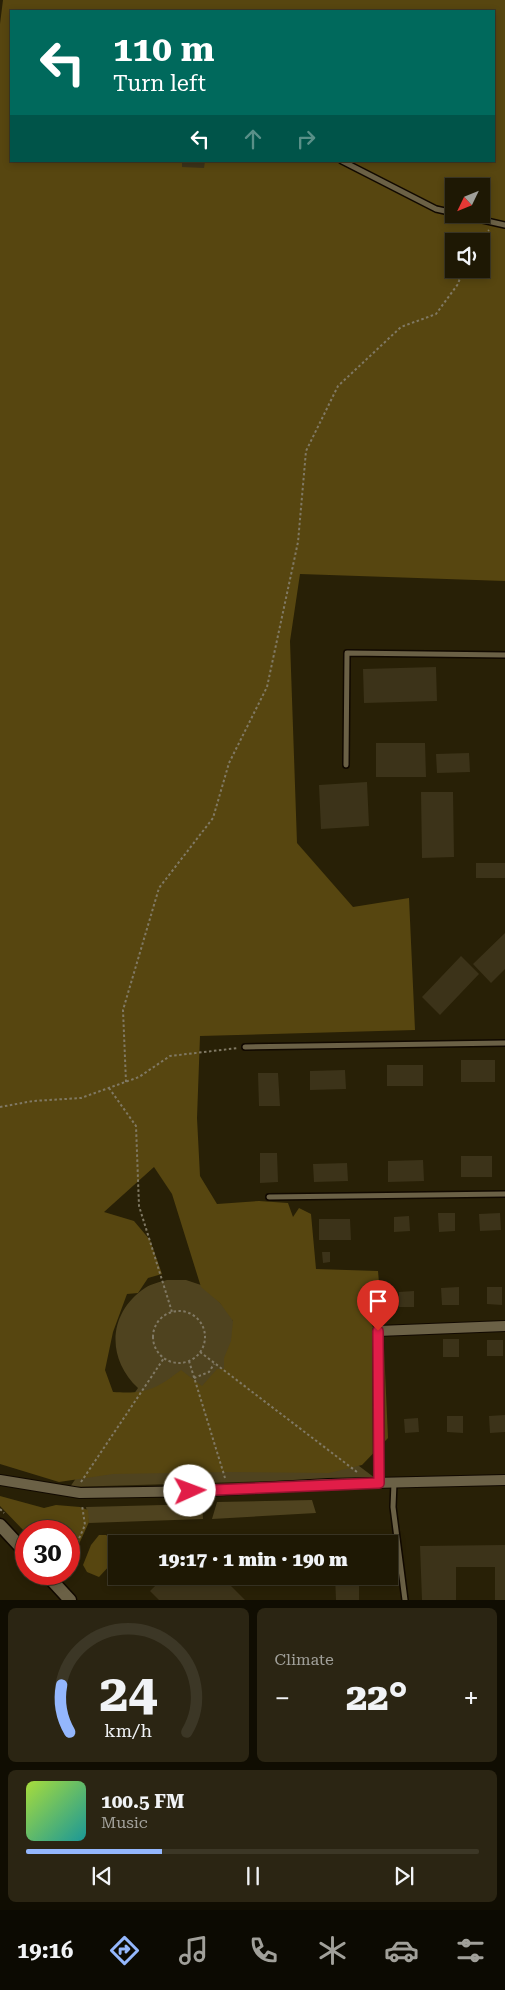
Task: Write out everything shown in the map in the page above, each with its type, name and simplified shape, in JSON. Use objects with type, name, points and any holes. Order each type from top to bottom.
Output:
[{"type":"street","points":[[375,1483],[378,1331],[505,1326]]},
{"type":"street","points":[[0,1480],[80,1493],[505,1480]]},
{"type":"street","points":[[0,1525],[15,1541]]},
{"type":"street","points":[[56,1585],[70,1600]]},
{"type":"lane","points":[[344,162],[436,209],[445,211]]},
{"type":"lane","points":[[490,221],[505,225]]},
{"type":"lane","points":[[346,766],[347,653],[505,655]]},
{"type":"lane","points":[[246,1047],[505,1043]]},
{"type":"lane","points":[[268,1197],[505,1194]]},
{"type":"lane","points":[[394,1483],[393,1507],[405,1600]]},
{"type":"path","points":[[486,233],[496,222]]},
{"type":"path","points":[[126,1082],[123,1010],[158,888],[213,818],[229,762],[267,687],[298,542],[306,450],[338,386],[401,327],[436,314],[458,284],[460,278]]},
{"type":"path","points":[[0,1107],[33,1101],[81,1098],[139,1077],[170,1056],[246,1047]]},
{"type":"path","points":[[109,1088],[136,1126],[140,1206],[172,1312]]},
{"type":"path","points":[[183,1311],[191,1313],[203,1325],[205,1342],[200,1352],[189,1361],[172,1362],[158,1352],[153,1335],[159,1320],[172,1312],[183,1311]]},
{"type":"path","points":[[200,1352],[375,1483]]},
{"type":"path","points":[[80,1535],[84,1525],[80,1482],[164,1358]]},
{"type":"path","points":[[189,1361],[228,1489]]},
{"type":"path","points":[[194,1378],[209,1372],[215,1364]]},
{"type":"shaded area","points":[[3,0],[505,0],[505,581],[300,574],[290,641],[297,843],[353,907],[409,898],[415,1030],[200,1036],[197,1118],[200,1176],[217,1204],[259,1201],[288,1203],[293,1217],[299,1208],[311,1214],[316,1269],[378,1271],[380,1294],[365,1312],[384,1348],[388,1438],[362,1465],[329,1473],[113,1474],[59,1482],[0,1464],[0,24]],"holes":[[[154,1167],[172,1194],[201,1287],[220,1303],[233,1321],[231,1341],[224,1358],[224,1369],[217,1369],[202,1386],[181,1370],[150,1389],[134,1392],[113,1392],[105,1370],[113,1332],[127,1294],[138,1293],[148,1278],[162,1274],[150,1240],[134,1221],[104,1212]]]},
{"type":"shaded area","points":[[167,1280],[186,1280],[204,1286],[231,1314],[236,1332],[230,1369],[375,1478],[70,1487],[138,1388],[120,1363],[116,1350],[118,1323],[124,1310],[133,1298],[145,1288]]},
{"type":"shaded area","points":[[0,1496],[44,1508],[56,1505],[80,1507],[88,1510],[89,1522],[80,1542],[80,1520],[15,1520],[15,1522],[0,1506]]},
{"type":"shaded area","points":[[312,1500],[316,1513],[212,1519],[217,1502]]},
{"type":"shaded area","points":[[202,1504],[203,1519],[89,1523],[86,1507]]},
{"type":"shaded area","points":[[99,1535],[108,1537],[108,1567],[99,1577],[87,1572],[83,1565],[91,1545]]},
{"type":"building","points":[[182,162],[205,162],[204,168],[182,167]]},
{"type":"building","points":[[436,667],[437,701],[364,703],[363,669]]},
{"type":"building","points":[[376,743],[425,743],[426,777],[376,777]]},
{"type":"building","points":[[469,753],[470,772],[437,773],[436,754]]},
{"type":"building","points":[[367,782],[369,826],[321,829],[319,785]]},
{"type":"building","points":[[421,792],[453,792],[454,857],[422,858]]},
{"type":"building","points":[[476,863],[505,863],[505,878],[476,878]]},
{"type":"building","points":[[505,933],[505,969],[491,983],[473,964]]},
{"type":"building","points":[[461,956],[479,974],[440,1015],[422,997]]},
{"type":"building","points":[[461,1060],[495,1060],[495,1082],[461,1082]]},
{"type":"building","points":[[387,1065],[423,1065],[423,1086],[387,1086]]},
{"type":"building","points":[[345,1070],[346,1089],[310,1090],[310,1071]]},
{"type":"building","points":[[258,1073],[278,1073],[280,1106],[259,1106]]},
{"type":"building","points":[[260,1153],[277,1153],[278,1182],[260,1183]]},
{"type":"building","points":[[461,1156],[492,1156],[492,1177],[461,1177]]},
{"type":"building","points":[[423,1160],[424,1181],[388,1182],[388,1161]]},
{"type":"building","points":[[347,1163],[348,1181],[314,1182],[313,1164]]},
{"type":"building","points":[[438,1213],[455,1213],[455,1231],[439,1232]]},
{"type":"building","points":[[500,1213],[501,1230],[480,1231],[479,1214]]},
{"type":"building","points":[[409,1216],[410,1231],[394,1232],[394,1217]]},
{"type":"building","points":[[319,1219],[350,1219],[351,1240],[319,1240]]},
{"type":"building","points":[[322,1252],[330,1252],[330,1262],[323,1263]]},
{"type":"building","points":[[459,1287],[459,1305],[442,1305],[441,1288]]},
{"type":"building","points":[[487,1287],[502,1287],[502,1305],[487,1304]]},
{"type":"building","points":[[414,1291],[414,1307],[399,1307],[399,1292]]},
{"type":"building","points":[[443,1339],[459,1339],[459,1357],[443,1357]]},
{"type":"building","points":[[487,1340],[503,1340],[503,1356],[487,1356]]},
{"type":"building","points":[[505,1415],[505,1432],[490,1433],[489,1416]]},
{"type":"building","points":[[447,1416],[463,1416],[463,1433],[447,1432]]},
{"type":"building","points":[[418,1418],[419,1432],[405,1433],[404,1419]]},
{"type":"building","points":[[505,1545],[505,1600],[495,1600],[495,1567],[456,1567],[456,1600],[422,1600],[420,1546]]},
{"type":"building","points":[[156,1585],[230,1585],[245,1600],[159,1600],[150,1591]]},
{"type":"building","points":[[335,1585],[359,1585],[359,1600],[336,1600]]},
{"type":"route","points":[[190,1491],[379,1483],[378,1331]]}]
